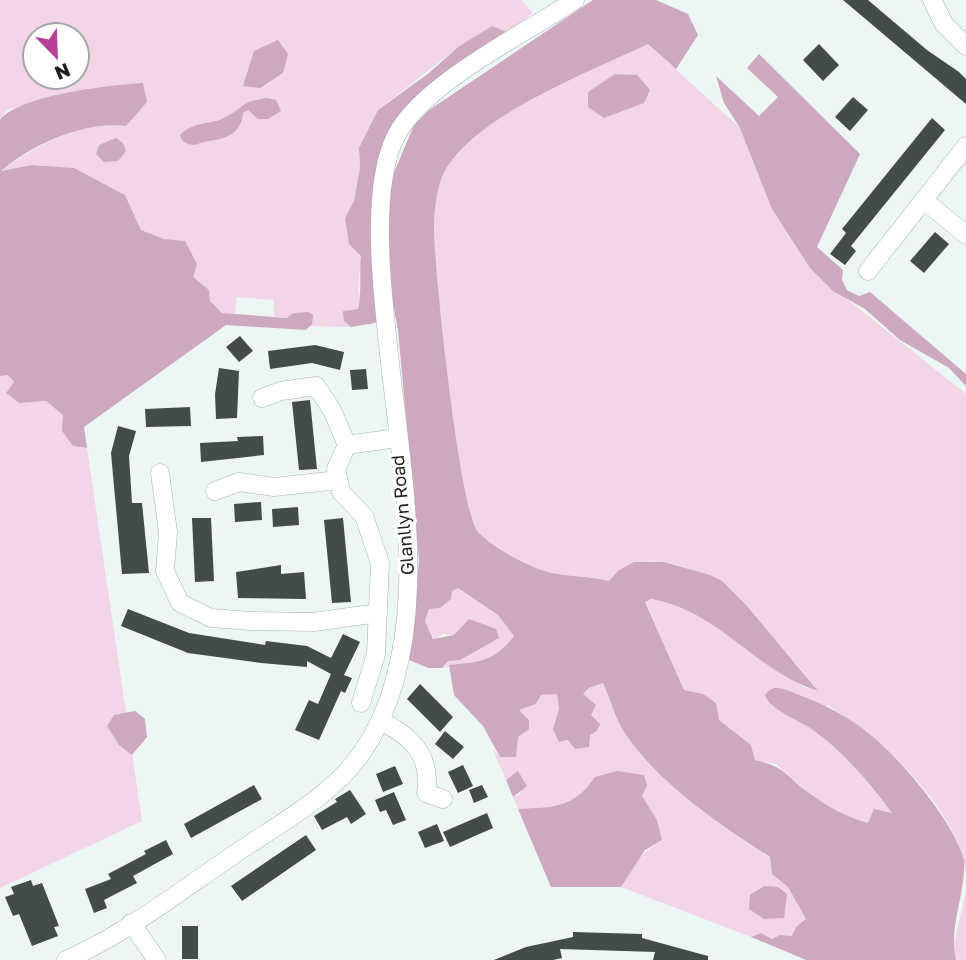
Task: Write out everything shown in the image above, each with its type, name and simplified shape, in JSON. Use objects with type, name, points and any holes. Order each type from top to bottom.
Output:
[{"type":"street","name":"Glanllyn Road","points":[[66,960],[131,923],[326,789],[360,755],[380,721],[400,661],[408,612],[410,559],[380,272],[383,183],[387,158],[397,134],[430,96],[575,0]]},
{"type":"street","points":[[932,0],[944,24],[966,46]]},
{"type":"street","points":[[868,271],[966,146]]},
{"type":"street","points":[[923,200],[966,236]]},
{"type":"street","points":[[262,398],[281,391],[316,386],[332,410],[347,445],[335,469],[341,492],[364,516],[380,564],[376,654],[361,703]]},
{"type":"street","points":[[347,445],[397,438]]},
{"type":"street","points":[[160,472],[169,532],[165,571],[180,603],[211,618],[251,621],[314,622],[378,613]]},
{"type":"street","points":[[215,491],[239,482],[274,487],[338,480]]},
{"type":"street","points":[[380,721],[403,732],[421,754],[427,768],[429,796]]},
{"type":"street","points":[[131,923],[157,960]]},
{"type":"shaded area","points":[[0,0],[521,0],[533,13],[507,32],[492,26],[458,47],[378,110],[359,148],[360,167],[354,202],[345,218],[361,256],[358,291],[361,300],[358,309],[348,310],[344,321],[351,327],[310,326],[308,312],[293,313],[288,318],[274,316],[274,300],[237,297],[235,314],[222,314],[210,301],[209,290],[193,277],[164,239],[141,230],[125,195],[74,168],[32,165],[0,171],[44,144],[76,131],[109,125],[126,126],[63,94],[7,110],[0,120]]},
{"type":"shaded area","points":[[593,0],[656,0],[688,14],[698,35],[676,69],[648,44],[538,96],[485,129],[463,147],[444,173],[436,202],[435,247],[449,385],[463,481],[471,515],[478,532],[493,545],[523,562],[552,573],[609,581],[618,571],[634,562],[664,562],[722,581],[747,606],[818,691],[775,670],[696,615],[675,605],[651,599],[645,602],[684,690],[703,694],[716,703],[719,720],[751,745],[755,760],[780,769],[830,807],[868,823],[874,809],[892,813],[846,758],[813,730],[779,710],[765,695],[772,689],[781,688],[819,703],[854,722],[883,746],[936,807],[961,850],[964,873],[954,935],[956,960],[806,960],[751,937],[761,933],[772,939],[780,935],[792,936],[796,927],[806,919],[788,887],[772,874],[770,857],[691,802],[638,751],[624,732],[603,683],[589,688],[583,694],[596,705],[591,715],[600,724],[597,731],[590,735],[589,747],[575,749],[568,740],[559,742],[553,729],[559,709],[557,694],[541,695],[536,704],[519,710],[529,720],[529,729],[518,737],[516,757],[500,757],[483,726],[454,695],[449,665],[470,663],[493,656],[514,636],[498,615],[458,588],[452,591],[451,599],[440,608],[429,609],[425,621],[433,639],[454,635],[469,619],[496,629],[499,638],[460,660],[448,661],[442,668],[428,668],[409,660],[419,561],[398,330],[387,274],[387,216],[393,175],[414,125],[429,110]]},
{"type":"shaded area","points":[[492,26],[507,32],[468,58],[379,160],[382,315],[375,323],[351,327],[344,321],[343,311],[358,309],[361,256],[349,244],[345,218],[354,201],[360,167],[359,148],[378,110],[429,73],[458,47]]},
{"type":"shaded area","points":[[278,40],[288,54],[283,73],[260,88],[243,86],[254,51]]},
{"type":"shaded area","points":[[648,44],[740,128],[847,299],[966,394],[966,875],[961,851],[950,826],[934,801],[893,755],[848,718],[827,705],[812,729],[847,757],[893,814],[868,823],[844,816],[807,792],[776,764],[755,760],[751,745],[719,720],[703,694],[684,690],[645,601],[660,600],[702,617],[804,687],[817,691],[751,610],[734,595],[699,573],[660,562],[642,562],[624,568],[609,581],[543,570],[494,545],[478,532],[471,515],[456,436],[438,285],[434,224],[441,180],[447,167],[463,147],[510,112],[568,81]]},
{"type":"shaded area","points":[[759,54],[860,154],[817,247],[843,270],[842,280],[847,290],[859,296],[870,292],[966,374],[966,386],[949,368],[900,340],[865,309],[833,291],[810,268],[772,209],[740,128],[724,103],[716,76],[759,116],[778,97],[747,68]]},
{"type":"shaded area","points":[[615,74],[637,75],[650,90],[644,103],[604,118],[588,107],[588,92]]},
{"type":"shaded area","points":[[143,83],[147,102],[126,126],[94,127],[60,136],[28,152],[1,171],[32,165],[74,168],[125,195],[141,230],[164,239],[185,241],[197,264],[193,277],[209,290],[210,301],[222,313],[287,318],[293,313],[308,312],[313,315],[312,324],[306,330],[226,325],[84,427],[87,448],[73,446],[62,431],[63,415],[46,401],[19,403],[6,393],[14,382],[8,375],[0,376],[0,120],[10,111],[45,98]]},
{"type":"shaded area","points":[[267,98],[276,100],[281,111],[268,119],[258,119],[248,110],[243,113],[236,131],[226,137],[195,145],[182,140],[180,135],[192,127],[220,120],[247,103]]},
{"type":"shaded area","points":[[116,138],[123,143],[126,151],[118,161],[104,162],[96,154],[99,145]]},
{"type":"shaded area","points":[[8,375],[15,383],[6,393],[19,403],[46,401],[63,415],[73,446],[87,448],[142,821],[0,888],[0,376]]},
{"type":"shaded area","points":[[458,588],[498,615],[514,636],[500,653],[481,662],[442,668],[448,661],[498,639],[443,634],[434,639],[425,621],[429,609],[440,608],[451,599],[451,591]]},
{"type":"shaded area","points":[[603,683],[624,732],[655,769],[710,817],[770,858],[772,874],[788,887],[806,919],[792,936],[780,935],[773,939],[761,933],[751,937],[621,887],[638,860],[662,840],[647,803],[631,792],[595,777],[579,795],[562,805],[518,809],[513,797],[521,794],[511,776],[506,780],[493,750],[500,757],[518,710],[536,704],[541,695],[557,693],[559,709],[553,729],[560,742],[568,740],[591,715],[582,695],[589,688]]},
{"type":"shaded area","points":[[135,711],[145,719],[147,737],[132,755],[119,745],[107,726],[114,715]]},
{"type":"shaded area","points":[[518,771],[527,786],[513,797],[506,780]]},
{"type":"shaded area","points":[[617,771],[644,775],[647,785],[642,796],[657,820],[662,840],[645,850],[621,887],[551,887],[518,809],[542,808],[570,801],[595,777]]},
{"type":"shaded area","points":[[764,886],[778,887],[787,894],[784,918],[764,919],[749,909],[750,895]]},
{"type":"shaded area","points":[[966,891],[966,960],[956,960],[953,949]]},
{"type":"building","points":[[843,0],[868,0],[927,50],[959,72],[966,79],[966,104]]},
{"type":"building","points":[[819,44],[839,65],[823,81],[803,60]]},
{"type":"building","points":[[853,97],[868,110],[850,131],[835,117]]},
{"type":"building","points":[[932,118],[945,130],[851,246],[856,251],[845,265],[830,254],[846,233],[842,229]]},
{"type":"building","points":[[935,232],[949,244],[924,273],[910,261]]},
{"type":"building","points":[[240,336],[253,351],[239,362],[226,347]]},
{"type":"building","points":[[315,345],[344,352],[340,370],[312,363],[270,369],[268,351]]},
{"type":"building","points":[[219,368],[239,371],[237,418],[216,419],[215,394]]},
{"type":"building","points":[[366,369],[368,389],[352,390],[350,370]]},
{"type":"building","points":[[310,400],[317,469],[299,470],[292,402]]},
{"type":"building","points":[[190,407],[191,426],[146,427],[145,409]]},
{"type":"building","points":[[118,426],[136,431],[129,456],[132,503],[142,503],[149,573],[122,574],[111,453]]},
{"type":"building","points":[[263,436],[264,455],[201,462],[200,443],[238,441],[237,437]]},
{"type":"building","points":[[261,502],[262,520],[235,522],[234,504]]},
{"type":"building","points":[[298,507],[299,525],[273,527],[272,509]]},
{"type":"building","points":[[192,518],[211,518],[214,581],[195,582]]},
{"type":"building","points":[[343,518],[351,602],[332,603],[324,520]]},
{"type":"building","points":[[281,565],[281,574],[304,572],[306,599],[238,598],[236,572]]},
{"type":"building","points":[[128,609],[189,633],[265,645],[266,641],[307,646],[331,658],[343,634],[360,642],[344,675],[352,678],[345,693],[341,691],[319,740],[295,730],[309,700],[318,704],[331,674],[307,661],[307,667],[188,653],[121,626]]},
{"type":"building","points":[[420,684],[453,717],[440,732],[407,699]]},
{"type":"building","points":[[445,731],[464,747],[453,759],[435,744]]},
{"type":"building","points":[[463,765],[473,786],[458,793],[448,772]]},
{"type":"building","points":[[395,766],[403,784],[383,792],[376,774]]},
{"type":"building","points":[[254,785],[262,799],[191,838],[184,824]]},
{"type":"building","points":[[482,785],[488,797],[474,803],[469,790]]},
{"type":"building","points":[[350,790],[366,814],[351,824],[347,817],[322,830],[314,816],[337,802],[335,799]]},
{"type":"building","points":[[394,792],[406,820],[393,825],[386,810],[380,812],[375,800]]},
{"type":"building","points":[[487,813],[493,828],[450,847],[443,832]]},
{"type":"building","points":[[437,824],[444,841],[425,848],[418,832]]},
{"type":"building","points":[[306,835],[316,850],[242,901],[231,886]]},
{"type":"building","points":[[166,840],[173,854],[133,876],[137,883],[104,900],[107,908],[94,913],[85,889],[111,879],[108,874]]},
{"type":"building","points":[[31,880],[33,886],[42,883],[59,926],[54,927],[58,936],[32,946],[19,914],[13,916],[5,897],[14,894],[11,887]]},
{"type":"building","points":[[182,926],[198,926],[198,959],[182,959]]},
{"type":"building","points":[[573,932],[642,934],[642,938],[708,956],[708,960],[653,960],[655,952],[560,949],[562,958],[553,960],[494,960],[526,947],[573,937]]}]
